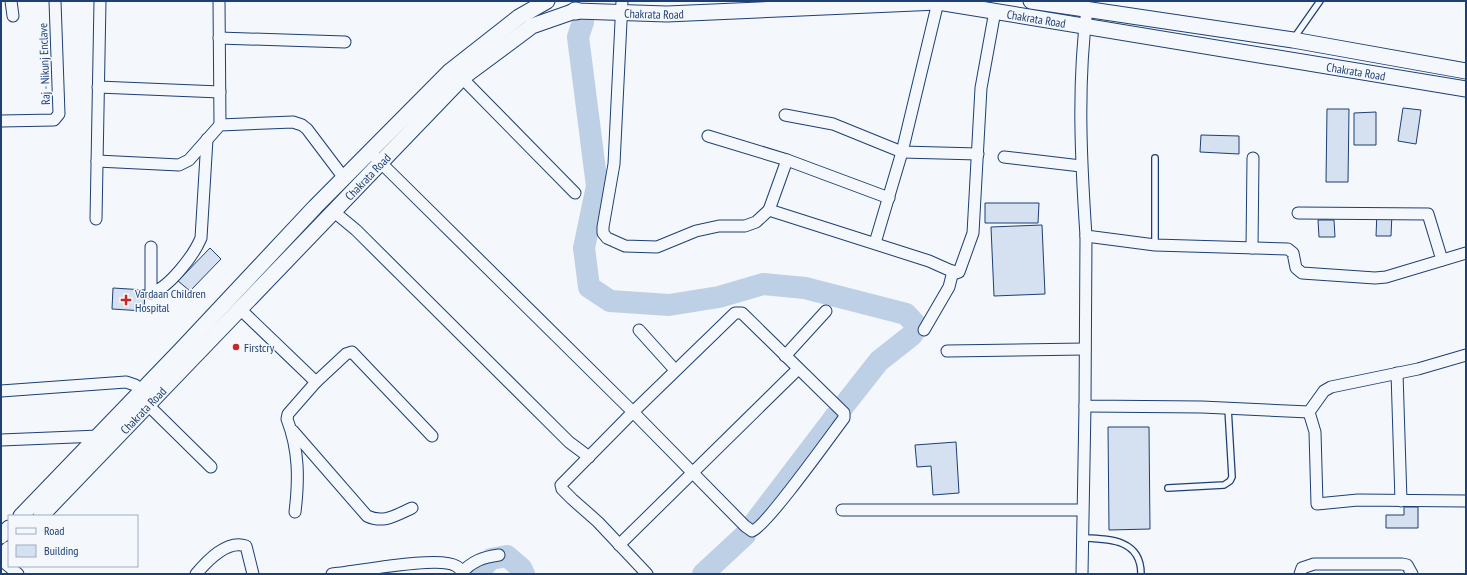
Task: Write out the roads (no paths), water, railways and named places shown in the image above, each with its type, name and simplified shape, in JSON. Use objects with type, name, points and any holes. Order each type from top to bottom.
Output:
[{"type":"main road","name":"Chakrata Road","points":[[42,515],[145,398],[344,178],[449,72],[519,17],[547,1]]},
{"type":"main road","points":[[555,1],[575,11]]},
{"type":"main road","name":"Chakrata Road","points":[[1030,1],[1293,40],[1466,71]]},
{"type":"main road","name":"Chakrata Road","points":[[22,515],[99,436],[145,398],[240,309],[462,78],[532,26],[575,11],[622,7],[667,14],[938,2],[1085,25],[1466,89]]},
{"type":"main road","points":[[1,558],[8,550]]},
{"type":"street","points":[[11,1],[13,16]]},
{"type":"street","name":"Raj - Nikunj Enclave","points":[[1,121],[54,120],[59,114],[55,1]]},
{"type":"street","points":[[96,219],[100,1]]},
{"type":"street","points":[[219,1],[220,126]]},
{"type":"street","points":[[875,244],[902,152],[938,2]]},
{"type":"street","points":[[622,7],[614,164],[603,233],[607,238],[625,246],[657,247],[696,232],[719,226],[745,226],[756,222],[769,210],[787,160]]},
{"type":"street","points":[[1082,574],[1086,236],[1082,166],[1082,60],[1087,9]]},
{"type":"street","points":[[769,210],[929,261],[956,273],[959,272],[971,240],[978,154],[981,88],[996,11]]},
{"type":"street","points":[[219,38],[345,42]]},
{"type":"street","points":[[462,78],[575,193]]},
{"type":"street","points":[[98,87],[220,92]]},
{"type":"street","points":[[785,115],[833,124],[902,152],[978,154]]},
{"type":"street","points":[[97,161],[179,165],[189,160],[220,126],[293,122],[302,125],[344,178]]},
{"type":"street","points":[[708,136],[787,160],[889,198]]},
{"type":"street","points":[[151,247],[151,292],[163,287],[196,252],[201,238],[207,139]]},
{"type":"street","points":[[370,152],[633,412],[745,526],[752,531],[758,528],[845,415],[742,313],[735,313],[675,370],[633,412],[589,457],[563,482],[561,487],[647,574]]},
{"type":"street","points":[[1004,157],[1082,166]]},
{"type":"street","points":[[1252,248],[1254,158]]},
{"type":"street","points":[[333,211],[356,230],[554,428],[569,442],[589,457]]},
{"type":"street","points":[[1298,214],[1428,214],[1442,260]]},
{"type":"street","points":[[1086,236],[1154,245],[1288,249],[1292,250],[1296,268],[1302,272],[1375,278],[1386,277],[1466,253]]},
{"type":"street","points":[[924,330],[949,287],[953,272]]},
{"type":"street","points":[[240,309],[316,382]]},
{"type":"street","points":[[785,356],[826,312]]},
{"type":"street","points":[[640,330],[675,370]]},
{"type":"street","points":[[946,351],[1085,349]]},
{"type":"street","points":[[295,512],[298,474],[297,455],[287,419],[288,414],[316,382],[346,354],[352,352],[432,436]]},
{"type":"street","points":[[1309,412],[1324,391],[1331,386],[1418,369],[1466,355]]},
{"type":"street","points":[[619,545],[798,369]]},
{"type":"street","points":[[1397,373],[1401,501]]},
{"type":"street","points":[[1,391],[126,382],[135,385],[145,398],[212,467]]},
{"type":"street","points":[[1085,406],[1228,408],[1309,412]]},
{"type":"street","points":[[1309,412],[1315,432],[1317,504],[1358,500],[1466,502]]},
{"type":"street","points":[[291,429],[367,516],[376,520],[389,518],[412,508]]},
{"type":"street","points":[[1,440],[99,436]]},
{"type":"street","points":[[842,510],[1082,510]]},
{"type":"street","points":[[196,574],[203,566],[226,548],[241,544],[246,546],[248,550],[253,574]]},
{"type":"street","points":[[332,574],[423,562],[456,565],[462,573],[478,560],[500,555]]},
{"type":"street","points":[[1300,574],[1302,568],[1314,564],[1402,564],[1407,565],[1412,574]]},
{"type":"street","points":[[11,567],[18,574]]},
{"type":"lane","points":[[1293,40],[1320,1]]},
{"type":"lane","points":[[1154,245],[1155,158]]},
{"type":"lane","points":[[1168,488],[1224,485],[1230,481],[1232,477],[1228,408]]},
{"type":"lane","points":[[1082,538],[1103,538],[1126,545],[1133,549],[1138,554],[1141,574]]},
{"type":"waterway","points":[[583,22],[578,37],[597,186],[584,248],[589,287],[610,301],[669,305],[719,297],[763,284],[805,288],[906,314],[917,326],[912,335],[879,361],[842,408]]},
{"type":"waterway","points":[[752,526],[835,417]]},
{"type":"waterway","points":[[703,574],[745,535]]},
{"type":"waterway","points":[[476,574],[491,559],[507,556],[521,568],[524,574]]},
{"type":"place","name":"Vardaan Children Hospital","points":[[126,300]]},
{"type":"place","name":"Firstcry","points":[[236,347]]}]
